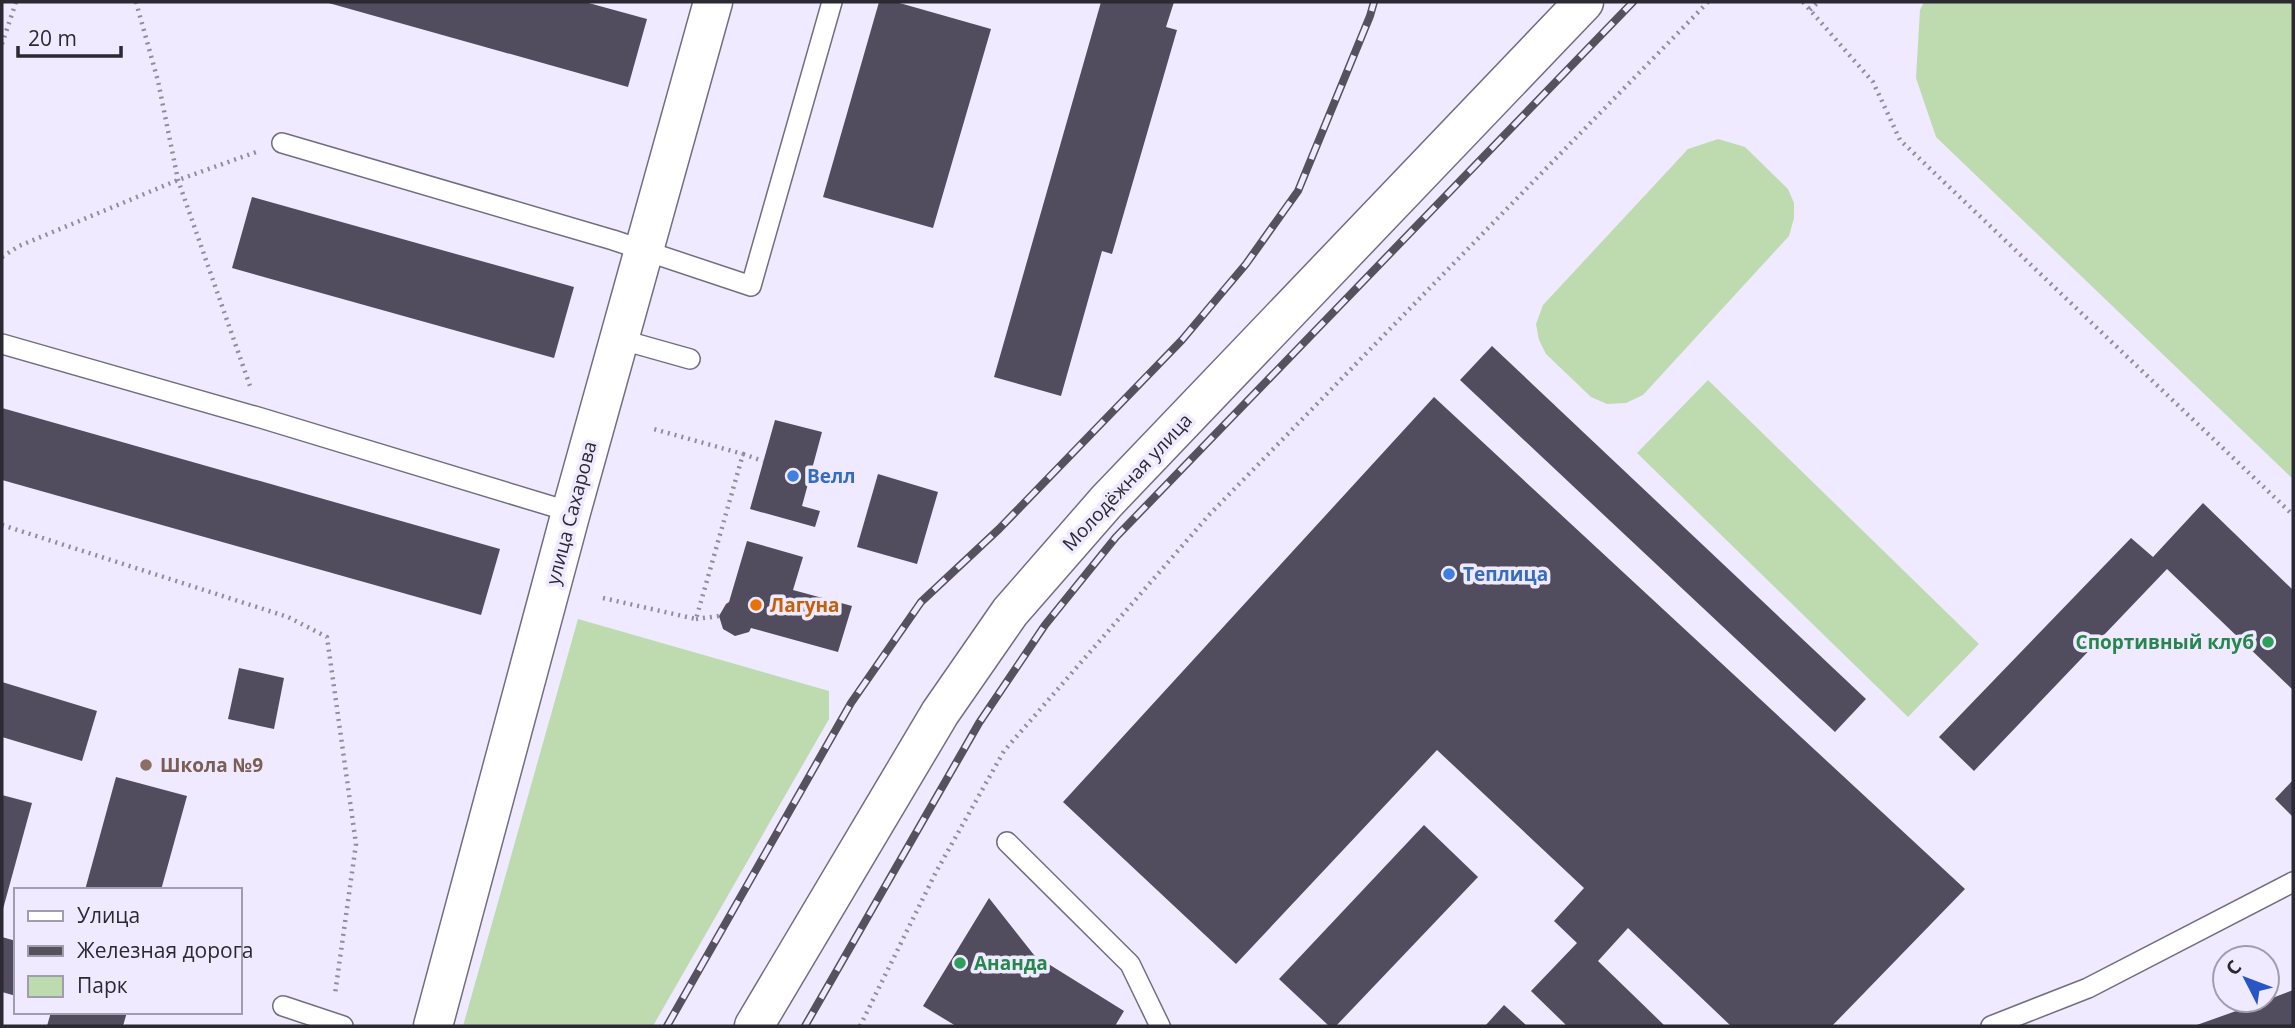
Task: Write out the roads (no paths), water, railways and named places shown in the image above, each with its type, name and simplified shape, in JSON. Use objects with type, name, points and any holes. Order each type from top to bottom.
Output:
[{"type":"main road","name":"улица Сахарова","points":[[433,1026],[618,339],[713,2]]},
{"type":"main road","name":"Молодёжная улица","points":[[754,1026],[940,713],[1010,612],[1106,502],[1584,2]]},
{"type":"lane","points":[[282,143],[613,240],[751,286],[832,2]]},
{"type":"lane","points":[[618,339],[690,359]]},
{"type":"lane","points":[[2,344],[261,418],[571,512]]},
{"type":"lane","points":[[1007,842],[1130,964],[1160,1026]]},
{"type":"lane","points":[[1991,1026],[2088,988],[2293,882]]},
{"type":"lane","points":[[284,1006],[337,1024]]},
{"type":"railway","points":[[667,1026],[851,703],[921,602],[999,529],[1182,340],[1246,264],[1298,191],[1374,2]]},
{"type":"railway","points":[[805,1026],[979,723],[1045,625],[1116,537],[1633,2]]},
{"type":"place","name":"Велл","points":[[793,476]]},
{"type":"place","name":"Теплица","points":[[1449,574]]},
{"type":"place","name":"Лагуна","points":[[756,605]]},
{"type":"place","name":"Спортивный клуб","points":[[2268,642]]},
{"type":"place","name":"Школа №9","points":[[146,765]]},
{"type":"place","name":"Ананда","points":[[960,963]]}]
